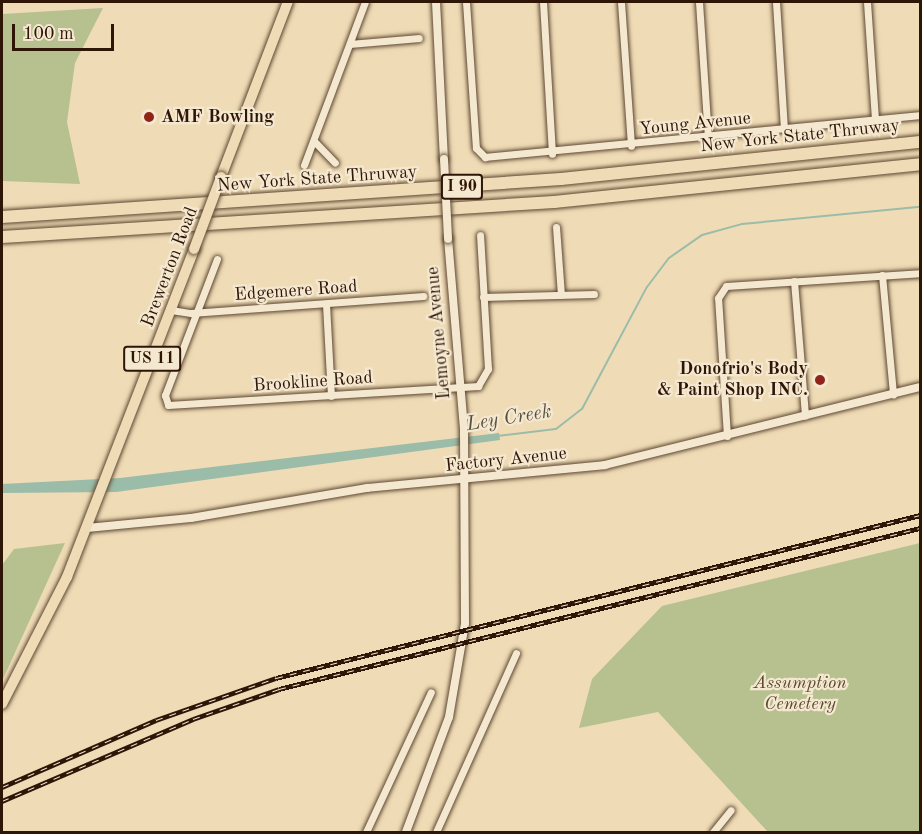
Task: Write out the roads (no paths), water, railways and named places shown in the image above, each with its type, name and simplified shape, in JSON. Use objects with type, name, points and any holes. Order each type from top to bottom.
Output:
[{"type":"highway","name":"New York State Thruway","points":[[2,217],[561,179],[921,142]]},
{"type":"highway","name":"New York State Thruway","points":[[2,237],[554,202],[921,164]]},
{"type":"main road","name":"Brewerton Road","points":[[2,704],[87,528],[288,2]]},
{"type":"street","points":[[304,165],[365,2]]},
{"type":"street","name":"Lemoyne Avenue","points":[[406,832],[430,775],[457,679],[468,575],[464,429],[448,239],[436,2]]},
{"type":"street","name":"Young Avenue","points":[[466,2],[476,148],[485,157],[552,154],[921,114]]},
{"type":"street","points":[[543,2],[552,154]]},
{"type":"street","points":[[621,2],[631,146]]},
{"type":"street","points":[[699,2],[708,137]]},
{"type":"street","points":[[776,2],[784,129]]},
{"type":"street","points":[[867,2],[875,119]]},
{"type":"street","points":[[350,44],[419,38]]},
{"type":"street","points":[[314,141],[335,163]]},
{"type":"street","points":[[556,227],[561,295]]},
{"type":"street","points":[[461,388],[478,386],[487,374],[480,235]]},
{"type":"street","points":[[196,313],[217,259]]},
{"type":"street","points":[[727,436],[720,292],[732,285],[921,273]]},
{"type":"street","points":[[882,275],[893,394]]},
{"type":"street","points":[[794,281],[805,416]]},
{"type":"street","points":[[483,297],[594,294]]},
{"type":"street","name":"Edgemere Road","points":[[171,310],[196,313],[423,296]]},
{"type":"street","points":[[326,303],[332,396]]},
{"type":"street","name":"Brookline Road","points":[[196,313],[165,395],[168,405],[461,388]]},
{"type":"street","name":"Factory Avenue","points":[[87,528],[190,518],[367,488],[464,482],[605,465],[921,387]]},
{"type":"street","points":[[436,832],[516,653]]},
{"type":"street","points":[[366,832],[431,692]]},
{"type":"street","points":[[713,832],[731,810]]},
{"type":"waterway","name":"Ley Creek","points":[[497,436],[556,429],[582,409],[647,287],[669,258],[702,235],[742,224],[920,207]]},
{"type":"railway","points":[[2,787],[156,720],[276,678],[920,515]]},
{"type":"railway","points":[[2,801],[193,719],[279,689],[920,528]]},
{"type":"place","name":"AMF Bowling","points":[[149,117]]},
{"type":"place","name":"Donofrio's Body & Paint Shop INC.","points":[[820,380]]},
{"type":"park label","name":"Assumption Cemetery","points":[[800,694]]}]
